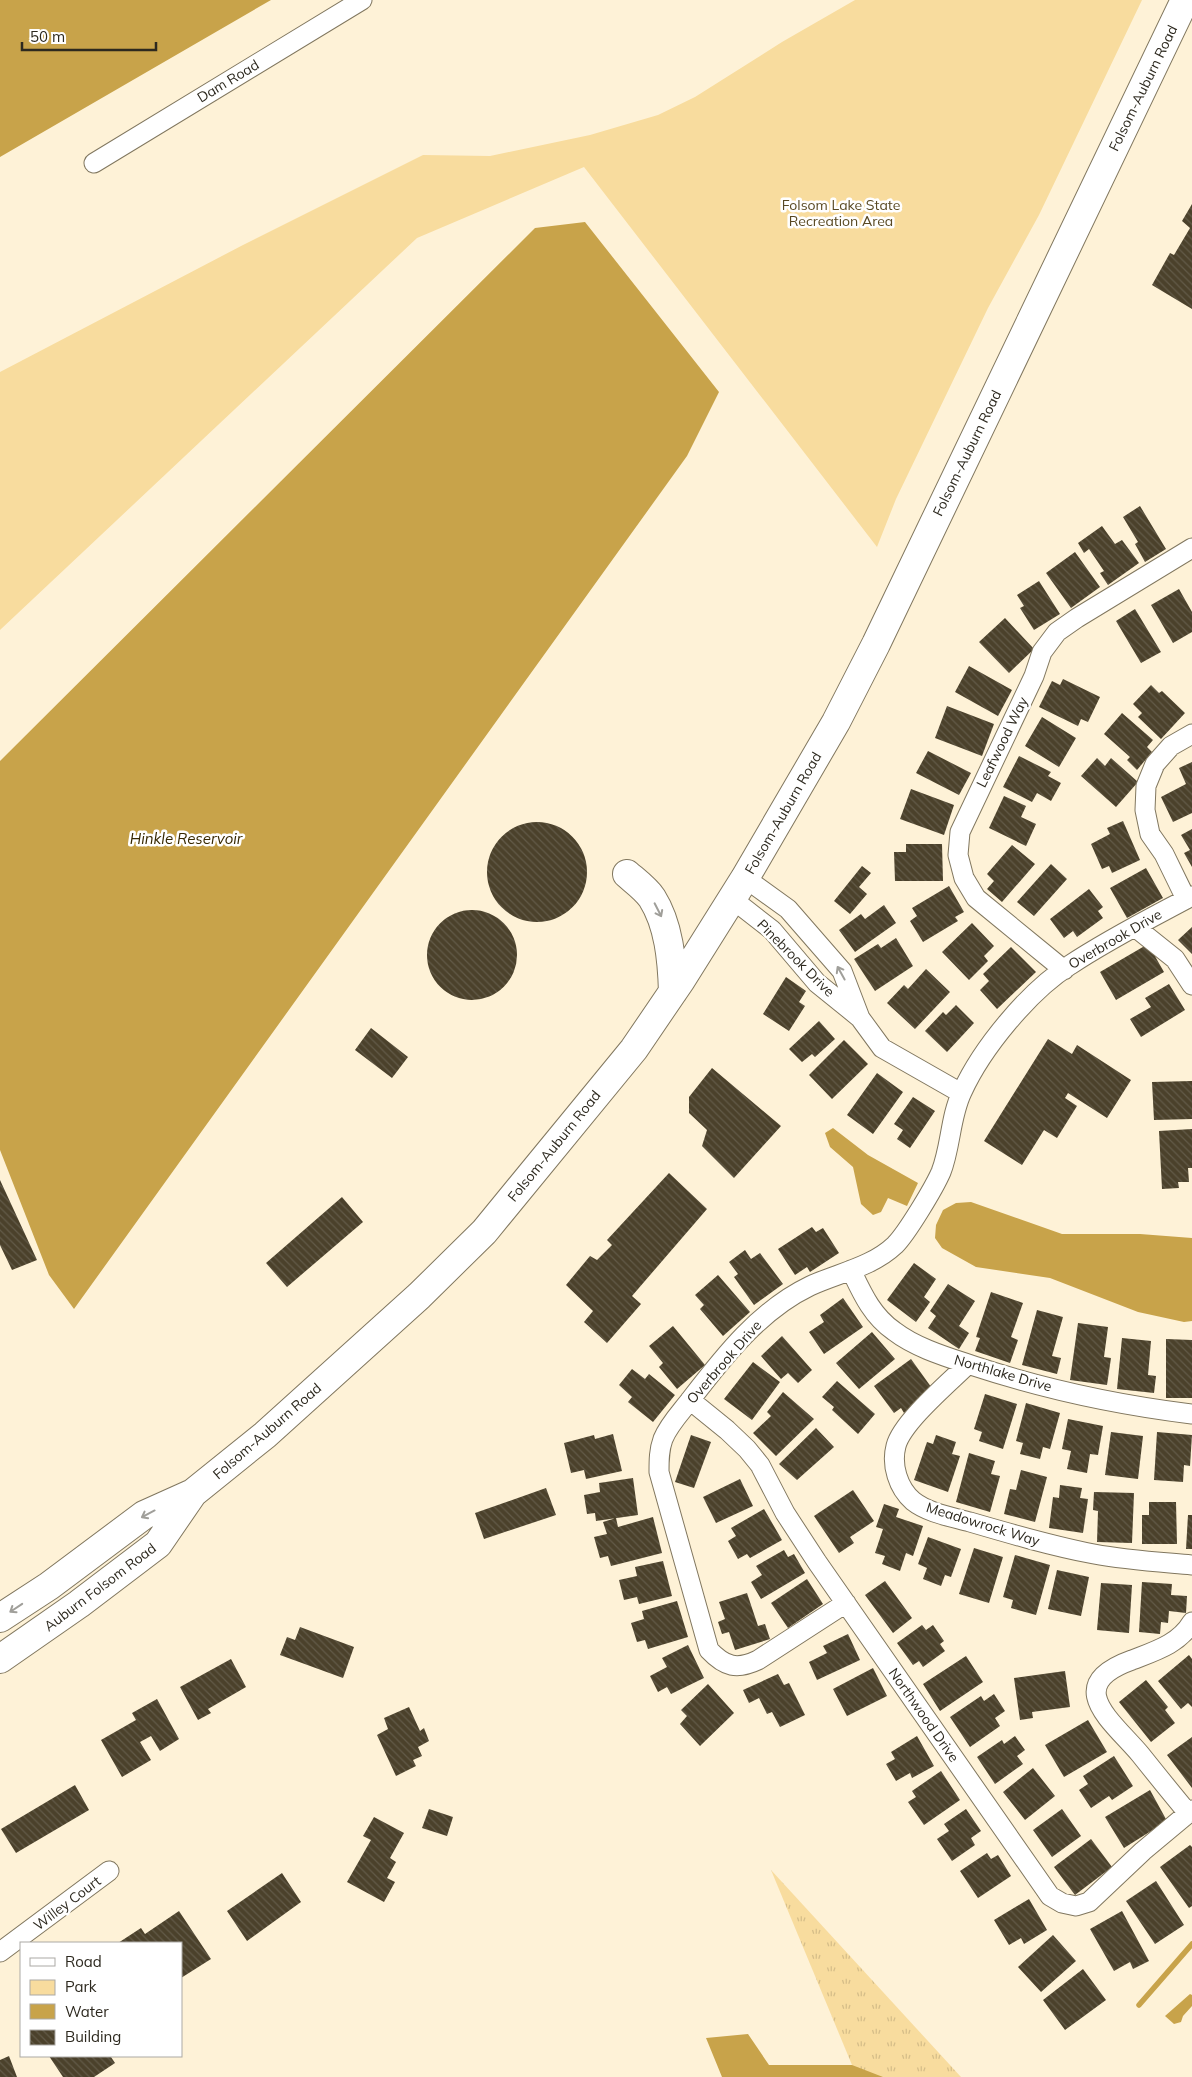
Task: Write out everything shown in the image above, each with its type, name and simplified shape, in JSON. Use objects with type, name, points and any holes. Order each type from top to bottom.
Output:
[{"type":"main road","name":"Folsom-Auburn Road","points":[[192,1493],[293,1410],[419,1296],[484,1232],[634,1048],[673,992],[738,888],[836,722],[876,644],[1185,0]]},
{"type":"main road","points":[[627,874],[651,897],[664,922],[672,964],[673,992]]},
{"type":"main road","points":[[0,1618],[49,1586],[144,1515],[192,1493]]},
{"type":"main road","name":"Auburn Folsom Road","points":[[0,1659],[79,1604],[158,1544],[192,1493]]},
{"type":"street","name":"Dam Road","points":[[94,163],[362,0]]},
{"type":"street","name":"Leafwood Way","points":[[1064,970],[976,898],[964,878],[958,855],[960,832],[1034,676],[1042,652],[1057,632],[1192,548]]},
{"type":"street","points":[[1189,897],[1150,834],[1144,810],[1146,786],[1155,764],[1171,746],[1192,734]]},
{"type":"street","name":"Pinebrook Drive","points":[[738,888],[788,909],[842,971],[860,1018]]},
{"type":"street","name":"Pinebrook Drive","points":[[738,888],[817,983],[860,1018],[882,1048],[961,1093]]},
{"type":"street","name":"Overbrook Drive","points":[[846,1603],[746,1666],[732,1666],[719,1660],[709,1650],[658,1472],[659,1454],[664,1437],[690,1400],[742,1337],[764,1317],[786,1300],[809,1287],[882,1255],[895,1245],[906,1231],[941,1172],[961,1093],[986,1050],[1010,1020],[1036,993],[1064,970],[1189,897]]},
{"type":"street","points":[[1135,927],[1175,958],[1192,985]]},
{"type":"street","name":"Northlake Drive","points":[[851,1270],[862,1294],[878,1317],[894,1332],[928,1348],[968,1364],[1047,1387],[1149,1409],[1192,1414]]},
{"type":"street","name":"Meadowrock Way","points":[[968,1364],[906,1427],[896,1445],[894,1466],[900,1485],[913,1501],[932,1511],[1049,1544],[1121,1558],[1192,1565]]},
{"type":"street","name":"Northwood Drive","points":[[690,1400],[727,1430],[747,1449],[760,1465],[785,1513],[1050,1896],[1062,1903],[1076,1906],[1089,1902],[1143,1851],[1190,1812]]},
{"type":"street","points":[[1190,1812],[1105,1716],[1097,1703],[1096,1689],[1102,1676],[1113,1667],[1156,1651],[1174,1642],[1187,1630],[1192,1622]]},
{"type":"street","name":"Willey Court","points":[[0,1952],[109,1871]]},
{"type":"green space","name":"Folsom Lake State Recreation Area","points":[[855,0],[1142,0],[1039,215],[988,308],[896,499],[877,547],[584,167],[417,238],[0,630],[0,372],[243,245],[423,155],[490,156],[590,135],[658,115],[695,97],[782,42]]},
{"type":"green space","points":[[771,1870],[961,2077],[857,2077]]},
{"type":"water","points":[[0,0],[271,0],[0,157]]},
{"type":"water","name":"Hinkle Reservoir","points":[[585,222],[719,392],[687,456],[74,1309],[49,1275],[0,1150],[0,761],[535,228]]},
{"type":"water","points":[[833,1128],[868,1155],[918,1183],[907,1206],[888,1198],[881,1212],[873,1215],[861,1204],[853,1167],[830,1147],[825,1133]]},
{"type":"water","points":[[971,1202],[1062,1234],[1140,1234],[1192,1238],[1192,1321],[1184,1322],[1138,1312],[1050,1278],[976,1267],[942,1248],[935,1238],[936,1225],[943,1210],[956,1203]]},
{"type":"water","points":[[1190,1994],[1192,1995],[1192,2006],[1183,2016],[1181,2022],[1174,2024],[1165,2016]]},
{"type":"water","points":[[748,2034],[769,2065],[852,2065],[883,2077],[722,2077],[706,2038]]},
{"type":"building","points":[[1192,204],[1192,309],[1152,285],[1170,253],[1174,255],[1190,228],[1182,221]]},
{"type":"building","points":[[1140,506],[1166,549],[1145,562],[1135,544],[1138,542],[1123,517]]},
{"type":"building","points":[[1102,526],[1115,544],[1122,540],[1139,563],[1108,585],[1100,573],[1104,571],[1089,549],[1084,553],[1078,543]]},
{"type":"building","points":[[1075,552],[1100,587],[1071,608],[1046,573]]},
{"type":"building","points":[[1039,581],[1060,614],[1034,630],[1020,608],[1024,606],[1017,595]]},
{"type":"building","points":[[1179,589],[1192,612],[1192,632],[1173,643],[1151,605]]},
{"type":"building","points":[[1135,609],[1161,652],[1141,663],[1116,621]]},
{"type":"building","points":[[1005,618],[1034,649],[1009,673],[979,642]]},
{"type":"building","points":[[969,666],[1012,690],[998,716],[955,692]]},
{"type":"building","points":[[1063,679],[1100,697],[1088,722],[1081,719],[1078,726],[1039,707],[1052,681],[1060,685]]},
{"type":"building","points":[[1151,685],[1159,693],[1162,691],[1185,713],[1161,739],[1138,717],[1142,713],[1133,704]]},
{"type":"building","points":[[947,706],[994,724],[982,756],[935,738]]},
{"type":"building","points":[[1122,713],[1153,740],[1147,747],[1152,752],[1137,770],[1127,760],[1130,757],[1104,734]]},
{"type":"building","points":[[1042,717],[1076,738],[1059,767],[1025,746]]},
{"type":"building","points":[[928,751],[971,773],[959,795],[916,773]]},
{"type":"building","points":[[1019,756],[1051,772],[1048,776],[1061,783],[1051,801],[1037,793],[1032,802],[1003,787]]},
{"type":"building","points":[[1097,758],[1105,766],[1111,758],[1138,782],[1116,807],[1081,776]]},
{"type":"building","points":[[1192,762],[1192,813],[1173,822],[1161,797],[1186,784],[1179,768]]},
{"type":"building","points":[[911,789],[954,805],[944,835],[900,819]]},
{"type":"building","points":[[1004,796],[1026,806],[1021,817],[1036,824],[1026,846],[989,828]]},
{"type":"building","points":[[1123,821],[1140,860],[1112,873],[1109,866],[1102,869],[1091,844],[1110,834],[1107,828]]},
{"type":"building","points":[[537,822],[556,826],[572,837],[583,853],[587,872],[583,891],[572,907],[556,918],[537,922],[518,918],[502,907],[491,891],[487,872],[491,853],[502,837],[518,826]]},
{"type":"building","points":[[1192,829],[1192,867],[1184,853],[1190,850],[1181,835]]},
{"type":"building","points":[[906,844],[942,844],[943,881],[895,881],[894,852],[906,852]]},
{"type":"building","points":[[1012,845],[1035,864],[1002,902],[987,889],[994,881],[987,874]]},
{"type":"building","points":[[1051,864],[1067,879],[1034,916],[1017,902]]},
{"type":"building","points":[[862,866],[871,873],[859,887],[867,894],[850,914],[834,901]]},
{"type":"building","points":[[1146,868],[1163,898],[1127,918],[1110,888]]},
{"type":"building","points":[[949,886],[964,912],[955,917],[958,921],[923,942],[910,921],[917,916],[912,908]]},
{"type":"building","points":[[1089,889],[1103,907],[1098,911],[1103,918],[1077,937],[1073,931],[1064,938],[1050,919]]},
{"type":"building","points":[[884,905],[896,923],[855,952],[839,930],[861,914],[865,919]]},
{"type":"building","points":[[472,910],[489,914],[504,923],[513,938],[517,955],[513,972],[504,987],[489,996],[472,1000],[455,996],[440,987],[431,972],[427,955],[431,938],[440,923],[455,914]]},
{"type":"building","points":[[972,923],[994,946],[984,956],[988,961],[969,980],[942,952]]},
{"type":"building","points":[[1192,927],[1192,954],[1178,940]]},
{"type":"building","points":[[896,938],[913,966],[875,991],[854,959],[878,944],[881,948]]},
{"type":"building","points":[[1148,944],[1164,972],[1116,1000],[1100,972]]},
{"type":"building","points":[[1011,947],[1036,972],[997,1009],[980,990],[989,981],[983,974]]},
{"type":"building","points":[[926,969],[950,992],[915,1029],[887,1003],[904,985],[908,989]]},
{"type":"building","points":[[786,977],[806,991],[799,1002],[805,1006],[789,1031],[763,1014]]},
{"type":"building","points":[[1169,984],[1185,1010],[1141,1037],[1130,1019],[1151,1007],[1145,998]]},
{"type":"building","points":[[956,1005],[974,1023],[947,1052],[925,1031],[943,1012],[946,1015]]},
{"type":"building","points":[[819,1021],[835,1039],[815,1057],[812,1054],[802,1062],[789,1049]]},
{"type":"building","points":[[371,1028],[408,1057],[392,1078],[355,1050]]},
{"type":"building","points":[[1048,1039],[1072,1054],[1077,1045],[1131,1080],[1107,1118],[1068,1093],[1065,1098],[1077,1106],[1057,1138],[1044,1130],[1022,1165],[984,1141]]},
{"type":"building","points":[[844,1040],[868,1064],[832,1099],[809,1075]]},
{"type":"building","points":[[712,1068],[781,1126],[734,1178],[702,1146],[707,1130],[689,1113],[689,1097]]},
{"type":"building","points":[[877,1073],[903,1092],[873,1134],[847,1115]]},
{"type":"building","points":[[1192,1081],[1192,1119],[1154,1120],[1152,1082]]},
{"type":"building","points":[[913,1097],[935,1111],[910,1148],[897,1139],[903,1130],[894,1124]]},
{"type":"building","points":[[1192,1129],[1192,1168],[1188,1168],[1189,1182],[1178,1182],[1179,1188],[1162,1189],[1159,1131]]},
{"type":"building","points":[[669,1173],[707,1209],[632,1296],[641,1304],[607,1343],[584,1322],[593,1311],[566,1285],[590,1256],[597,1260],[612,1245],[607,1240]]},
{"type":"building","points":[[0,1180],[37,1260],[12,1270],[0,1245]]},
{"type":"building","points":[[342,1197],[363,1222],[287,1287],[266,1263]]},
{"type":"building","points":[[812,1227],[816,1232],[823,1228],[839,1253],[810,1272],[807,1267],[795,1275],[778,1249]]},
{"type":"building","points":[[745,1250],[751,1259],[760,1253],[783,1284],[754,1305],[734,1277],[738,1274],[729,1262]]},
{"type":"building","points":[[914,1263],[936,1279],[924,1297],[930,1302],[916,1322],[887,1300]]},
{"type":"building","points":[[718,1275],[750,1312],[723,1336],[700,1309],[704,1305],[695,1295]]},
{"type":"building","points":[[948,1284],[975,1301],[959,1326],[969,1333],[959,1349],[928,1328],[936,1316],[930,1311]]},
{"type":"building","points":[[991,1292],[1023,1303],[1011,1337],[1018,1340],[1010,1363],[975,1351],[980,1338],[976,1337]]},
{"type":"building","points":[[843,1298],[863,1327],[824,1354],[809,1332],[824,1322],[820,1315]]},
{"type":"building","points":[[1037,1310],[1063,1317],[1052,1356],[1061,1358],[1057,1374],[1022,1365]]},
{"type":"building","points":[[1078,1323],[1108,1327],[1104,1357],[1111,1358],[1107,1385],[1070,1380]]},
{"type":"building","points":[[673,1326],[705,1365],[677,1389],[659,1367],[663,1363],[649,1346]]},
{"type":"building","points":[[872,1332],[895,1359],[859,1389],[836,1363]]},
{"type":"building","points":[[782,1336],[812,1370],[798,1383],[788,1373],[781,1379],[761,1356]]},
{"type":"building","points":[[1122,1338],[1151,1341],[1148,1375],[1156,1376],[1154,1393],[1117,1389]]},
{"type":"building","points":[[1166,1339],[1192,1340],[1192,1398],[1166,1398]]},
{"type":"building","points":[[911,1359],[934,1391],[904,1413],[901,1408],[894,1413],[874,1386]]},
{"type":"building","points":[[753,1362],[780,1382],[752,1420],[724,1399]]},
{"type":"building","points":[[632,1369],[645,1379],[649,1374],[675,1395],[653,1422],[628,1402],[632,1397],[619,1385]]},
{"type":"building","points":[[837,1381],[875,1414],[858,1434],[832,1410],[834,1407],[822,1397]]},
{"type":"building","points":[[783,1392],[814,1419],[776,1456],[753,1433],[771,1416],[767,1412]]},
{"type":"building","points":[[985,1394],[1017,1404],[1003,1449],[979,1441],[982,1432],[974,1429]]},
{"type":"building","points":[[1026,1403],[1060,1413],[1050,1449],[1043,1447],[1040,1459],[1020,1454],[1023,1443],[1016,1441]]},
{"type":"building","points":[[1068,1419],[1103,1426],[1098,1455],[1090,1454],[1087,1473],[1067,1469],[1071,1451],[1062,1449]]},
{"type":"building","points":[[816,1428],[834,1447],[797,1480],[779,1464]]},
{"type":"building","points":[[1111,1432],[1143,1436],[1138,1479],[1105,1475]]},
{"type":"building","points":[[1157,1432],[1192,1435],[1190,1466],[1184,1465],[1183,1482],[1154,1480]]},
{"type":"building","points":[[613,1434],[622,1471],[586,1479],[584,1470],[571,1473],[564,1443],[594,1435],[595,1439]]},
{"type":"building","points":[[691,1435],[711,1442],[694,1488],[675,1482]]},
{"type":"building","points":[[936,1435],[956,1442],[952,1454],[960,1456],[948,1492],[914,1480],[927,1442],[933,1444]]},
{"type":"building","points":[[969,1453],[995,1461],[991,1474],[1000,1476],[990,1512],[956,1502]]},
{"type":"building","points":[[1021,1470],[1047,1477],[1035,1522],[1004,1514],[1010,1489],[1016,1490]]},
{"type":"building","points":[[633,1478],[638,1515],[596,1521],[595,1513],[587,1514],[584,1495],[600,1492],[599,1483]]},
{"type":"building","points":[[740,1479],[753,1506],[716,1523],[703,1497]]},
{"type":"building","points":[[1060,1485],[1082,1488],[1080,1498],[1088,1499],[1083,1533],[1049,1528],[1053,1497],[1059,1498]]},
{"type":"building","points":[[546,1488],[556,1515],[484,1539],[475,1513]]},
{"type":"building","points":[[853,1490],[874,1521],[850,1537],[854,1543],[839,1553],[814,1516]]},
{"type":"building","points":[[1094,1492],[1134,1493],[1132,1543],[1097,1542],[1098,1511],[1093,1510]]},
{"type":"building","points":[[1149,1502],[1176,1502],[1177,1544],[1142,1544],[1142,1515],[1149,1515]]},
{"type":"building","points":[[884,1504],[899,1509],[896,1517],[923,1526],[913,1556],[906,1553],[900,1571],[882,1564],[885,1556],[875,1553],[883,1529],[876,1527]]},
{"type":"building","points":[[764,1509],[782,1540],[750,1558],[747,1554],[738,1559],[728,1541],[736,1536],[731,1528]]},
{"type":"building","points":[[1188,1515],[1192,1515],[1192,1549],[1186,1549]]},
{"type":"building","points":[[653,1517],[662,1553],[611,1566],[608,1556],[600,1558],[594,1537],[607,1534],[603,1522],[616,1518],[618,1527]]},
{"type":"building","points":[[928,1537],[961,1549],[951,1577],[945,1575],[941,1586],[923,1579],[927,1568],[918,1564]]},
{"type":"building","points":[[974,1548],[1003,1557],[989,1603],[959,1594]]},
{"type":"building","points":[[784,1550],[788,1557],[794,1554],[805,1573],[761,1599],[751,1582],[762,1575],[756,1566]]},
{"type":"building","points":[[1015,1555],[1050,1565],[1036,1615],[1011,1608],[1013,1600],[1003,1597]]},
{"type":"building","points":[[663,1561],[672,1596],[639,1604],[637,1597],[624,1600],[619,1580],[637,1576],[635,1567]]},
{"type":"building","points":[[1057,1570],[1089,1577],[1081,1616],[1048,1609]]},
{"type":"building","points":[[807,1579],[823,1604],[788,1628],[771,1603]]},
{"type":"building","points":[[885,1581],[912,1618],[893,1633],[865,1595]]},
{"type":"building","points":[[1142,1582],[1172,1584],[1171,1595],[1187,1596],[1186,1613],[1169,1611],[1168,1623],[1161,1622],[1160,1634],[1139,1632]]},
{"type":"building","points":[[1101,1583],[1132,1585],[1129,1633],[1097,1630]]},
{"type":"building","points":[[747,1593],[758,1626],[765,1624],[770,1639],[735,1650],[729,1632],[722,1634],[718,1622],[725,1619],[719,1602]]},
{"type":"building","points":[[677,1601],[688,1637],[648,1649],[645,1640],[637,1642],[631,1623],[644,1619],[642,1611]]},
{"type":"building","points":[[922,1625],[926,1630],[933,1625],[944,1641],[940,1644],[945,1651],[923,1667],[919,1661],[913,1665],[897,1643]]},
{"type":"building","points":[[300,1627],[354,1647],[343,1678],[280,1655],[287,1637],[295,1640]]},
{"type":"building","points":[[848,1634],[860,1660],[817,1680],[809,1662],[827,1653],[823,1646]]},
{"type":"building","points":[[688,1645],[704,1678],[671,1694],[667,1687],[658,1692],[650,1676],[667,1667],[662,1658]]},
{"type":"building","points":[[1189,1655],[1192,1659],[1192,1707],[1188,1703],[1181,1709],[1158,1681]]},
{"type":"building","points":[[966,1656],[983,1682],[940,1711],[923,1684]]},
{"type":"building","points":[[231,1659],[246,1687],[208,1709],[211,1713],[198,1720],[180,1687]]},
{"type":"building","points":[[873,1668],[887,1696],[847,1716],[833,1689]]},
{"type":"building","points":[[1065,1671],[1070,1707],[1032,1712],[1033,1718],[1020,1720],[1014,1678]]},
{"type":"building","points":[[778,1674],[784,1685],[789,1683],[805,1715],[780,1727],[772,1712],[767,1714],[759,1698],[749,1703],[743,1690]]},
{"type":"building","points":[[1146,1680],[1168,1707],[1165,1710],[1175,1723],[1151,1742],[1119,1702]]},
{"type":"building","points":[[708,1684],[734,1713],[700,1746],[680,1724],[687,1716],[681,1710]]},
{"type":"building","points":[[994,1694],[1005,1711],[995,1718],[1000,1726],[970,1747],[950,1717],[981,1696],[984,1701]]},
{"type":"building","points":[[157,1699],[179,1739],[160,1751],[151,1736],[140,1742],[151,1760],[122,1777],[101,1740],[136,1720],[132,1713]]},
{"type":"building","points":[[409,1707],[420,1731],[424,1728],[429,1741],[418,1747],[422,1756],[413,1760],[416,1766],[396,1776],[377,1735],[388,1729],[384,1718]]},
{"type":"building","points":[[1088,1720],[1107,1752],[1064,1777],[1045,1745]]},
{"type":"building","points":[[917,1736],[934,1766],[912,1778],[910,1773],[896,1781],[886,1764],[895,1759],[891,1752]]},
{"type":"building","points":[[1015,1736],[1025,1750],[1017,1756],[1023,1764],[995,1784],[977,1757],[1002,1740],[1004,1744]]},
{"type":"building","points":[[1192,1737],[1192,1788],[1167,1755]]},
{"type":"building","points":[[1114,1756],[1133,1786],[1112,1800],[1109,1796],[1091,1808],[1079,1790],[1088,1784],[1083,1776]]},
{"type":"building","points":[[1033,1768],[1055,1796],[1025,1820],[1003,1792]]},
{"type":"building","points":[[941,1771],[960,1800],[924,1825],[908,1802],[916,1797],[912,1791]]},
{"type":"building","points":[[75,1785],[89,1810],[16,1853],[1,1829]]},
{"type":"building","points":[[1150,1790],[1167,1821],[1124,1848],[1105,1817]]},
{"type":"building","points":[[429,1809],[453,1817],[447,1836],[422,1828]]},
{"type":"building","points":[[966,1809],[981,1831],[971,1838],[975,1845],[952,1861],[937,1839],[949,1831],[944,1824]]},
{"type":"building","points":[[1062,1809],[1081,1836],[1052,1857],[1033,1830]]},
{"type":"building","points":[[374,1817],[404,1833],[390,1858],[396,1862],[387,1878],[395,1882],[384,1902],[347,1882],[371,1840],[363,1836]]},
{"type":"building","points":[[1091,1839],[1112,1867],[1075,1895],[1054,1867]]},
{"type":"building","points":[[1190,1845],[1192,1847],[1192,1906],[1189,1908],[1160,1867]]},
{"type":"building","points":[[987,1853],[991,1859],[998,1855],[1011,1876],[978,1898],[960,1871]]},
{"type":"building","points":[[282,1873],[301,1902],[247,1941],[227,1911]]},
{"type":"building","points":[[1156,1881],[1184,1925],[1155,1944],[1126,1901]]},
{"type":"building","points":[[1029,1899],[1047,1930],[1024,1944],[1021,1938],[1009,1945],[994,1920]]},
{"type":"building","points":[[179,1911],[211,1959],[182,1977],[182,1942],[120,1942],[141,1928],[145,1934]]},
{"type":"building","points":[[1122,1911],[1149,1961],[1133,1969],[1130,1962],[1114,1971],[1090,1929]]},
{"type":"building","points":[[1053,1935],[1076,1961],[1041,1992],[1018,1967]]},
{"type":"building","points":[[1083,1969],[1106,2000],[1065,2030],[1043,2000]]},
{"type":"building","points":[[9,2056],[17,2077],[0,2077],[0,2060]]},
{"type":"building","points":[[50,2057],[111,2057],[115,2063],[94,2077],[63,2077]]},
{"type":"waterway","points":[[1139,2005],[1192,1944]]}]
